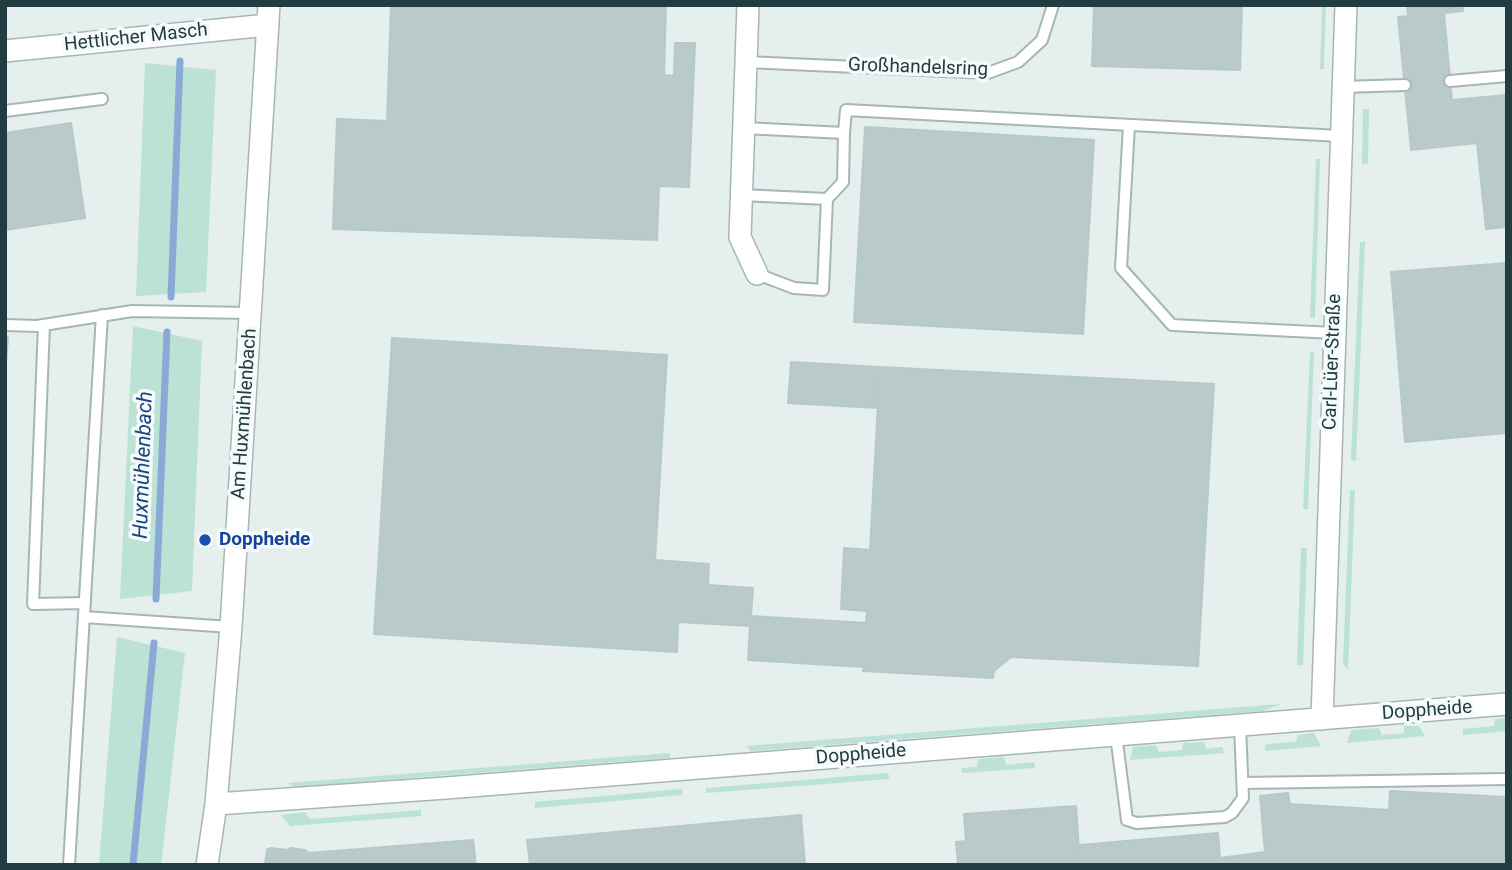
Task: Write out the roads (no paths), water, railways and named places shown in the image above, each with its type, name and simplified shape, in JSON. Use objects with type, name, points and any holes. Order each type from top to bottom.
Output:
[{"type":"street","points":[[748,5],[740,237],[757,274]]},
{"type":"street","name":"Carl-Lüer-Straße","points":[[1322,719],[1346,5]]},
{"type":"street","name":"Hettlicher Masch","points":[[5,51],[268,15]]},
{"type":"street","name":"Am Huxmühlenbach","points":[[207,865],[216,804],[231,627],[268,15]]},
{"type":"street","name":"Doppheide","points":[[216,804],[1507,705]]},
{"type":"lane","name":"Großhandelsring","points":[[746,62],[988,73],[1018,62],[1042,40],[1053,5]]},
{"type":"lane","points":[[1450,81],[1507,76]]},
{"type":"lane","points":[[1343,87],[1405,85]]},
{"type":"lane","points":[[5,111],[102,99]]},
{"type":"lane","points":[[757,274],[794,288],[823,290],[827,199],[843,183],[846,110],[1341,136]]},
{"type":"lane","points":[[1129,125],[1121,268],[1172,325],[1334,333]]},
{"type":"lane","points":[[744,128],[844,133]]},
{"type":"lane","points":[[741,195],[827,199]]},
{"type":"lane","points":[[5,324],[44,325],[132,311],[251,313]]},
{"type":"lane","points":[[69,865],[102,316]]},
{"type":"lane","points":[[44,325],[33,604],[85,603]]},
{"type":"lane","points":[[84,617],[231,627]]},
{"type":"lane","points":[[1116,735],[1127,820],[1133,823],[1225,817],[1239,806],[1243,798],[1240,726]]},
{"type":"lane","points":[[1243,783],[1507,779]]},
{"type":"waterway","name":"Huxmühlenbach","points":[[171,297],[180,61]]},
{"type":"waterway","name":"Huxmühlenbach","points":[[156,599],[167,332]]},
{"type":"waterway","name":"Huxmühlenbach","points":[[133,865],[154,643]]},
{"type":"place","name":"Doppheide","points":[[205,540]]}]
